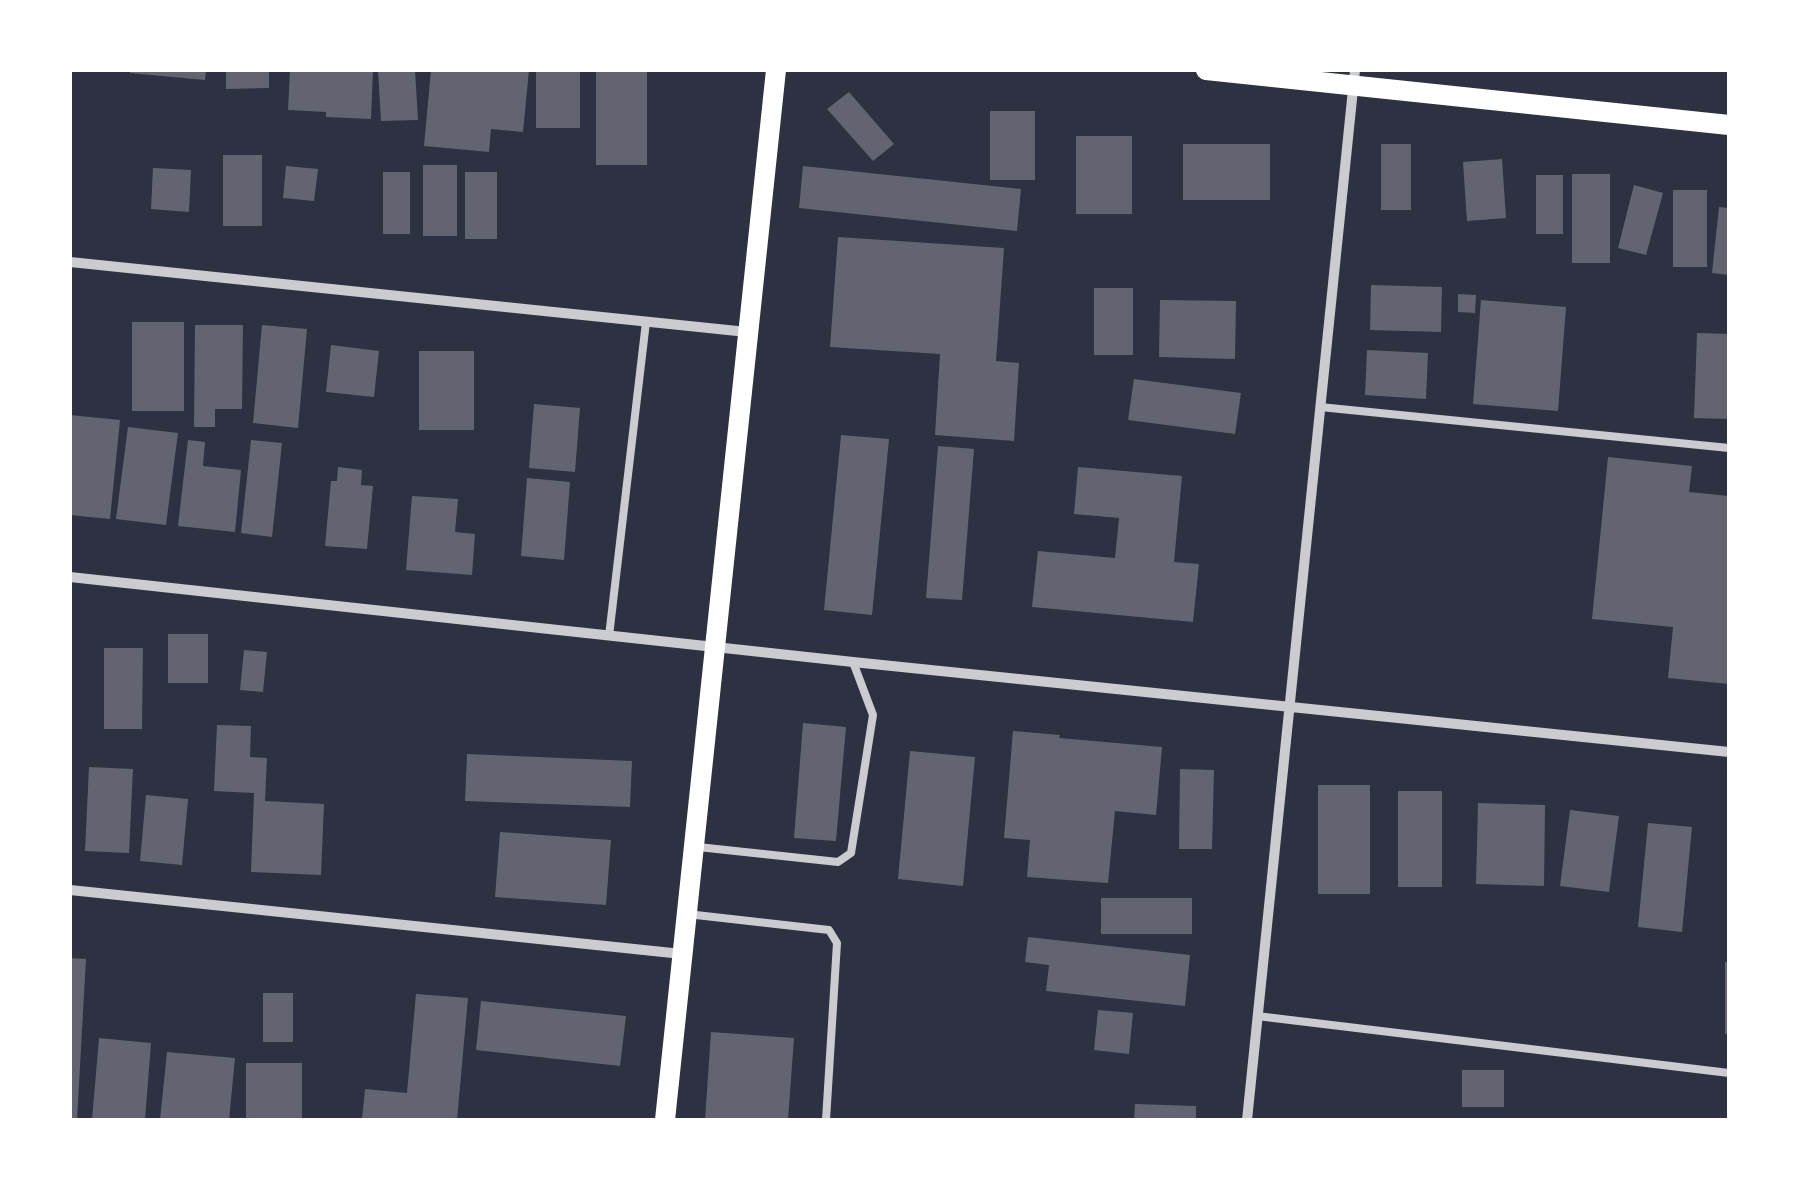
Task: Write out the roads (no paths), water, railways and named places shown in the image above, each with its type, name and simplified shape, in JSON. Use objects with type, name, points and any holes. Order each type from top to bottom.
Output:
[{"type":"main road","points":[[665,1120],[776,70]]},
{"type":"main road","points":[[1206,70],[1354,78],[1729,125]]},
{"type":"street","points":[[1246,1120],[1354,78]]},
{"type":"street","points":[[70,262],[747,332]]},
{"type":"street","points":[[70,577],[1729,752]]},
{"type":"street","points":[[70,890],[682,954]]},
{"type":"lane","points":[[609,636],[646,322]]},
{"type":"lane","points":[[1320,406],[1729,448]]},
{"type":"lane","points":[[694,846],[838,862],[851,852],[872,715],[853,662]]},
{"type":"lane","points":[[687,914],[830,930],[836,944],[826,1120]]},
{"type":"lane","points":[[1258,1016],[1729,1073]]}]
